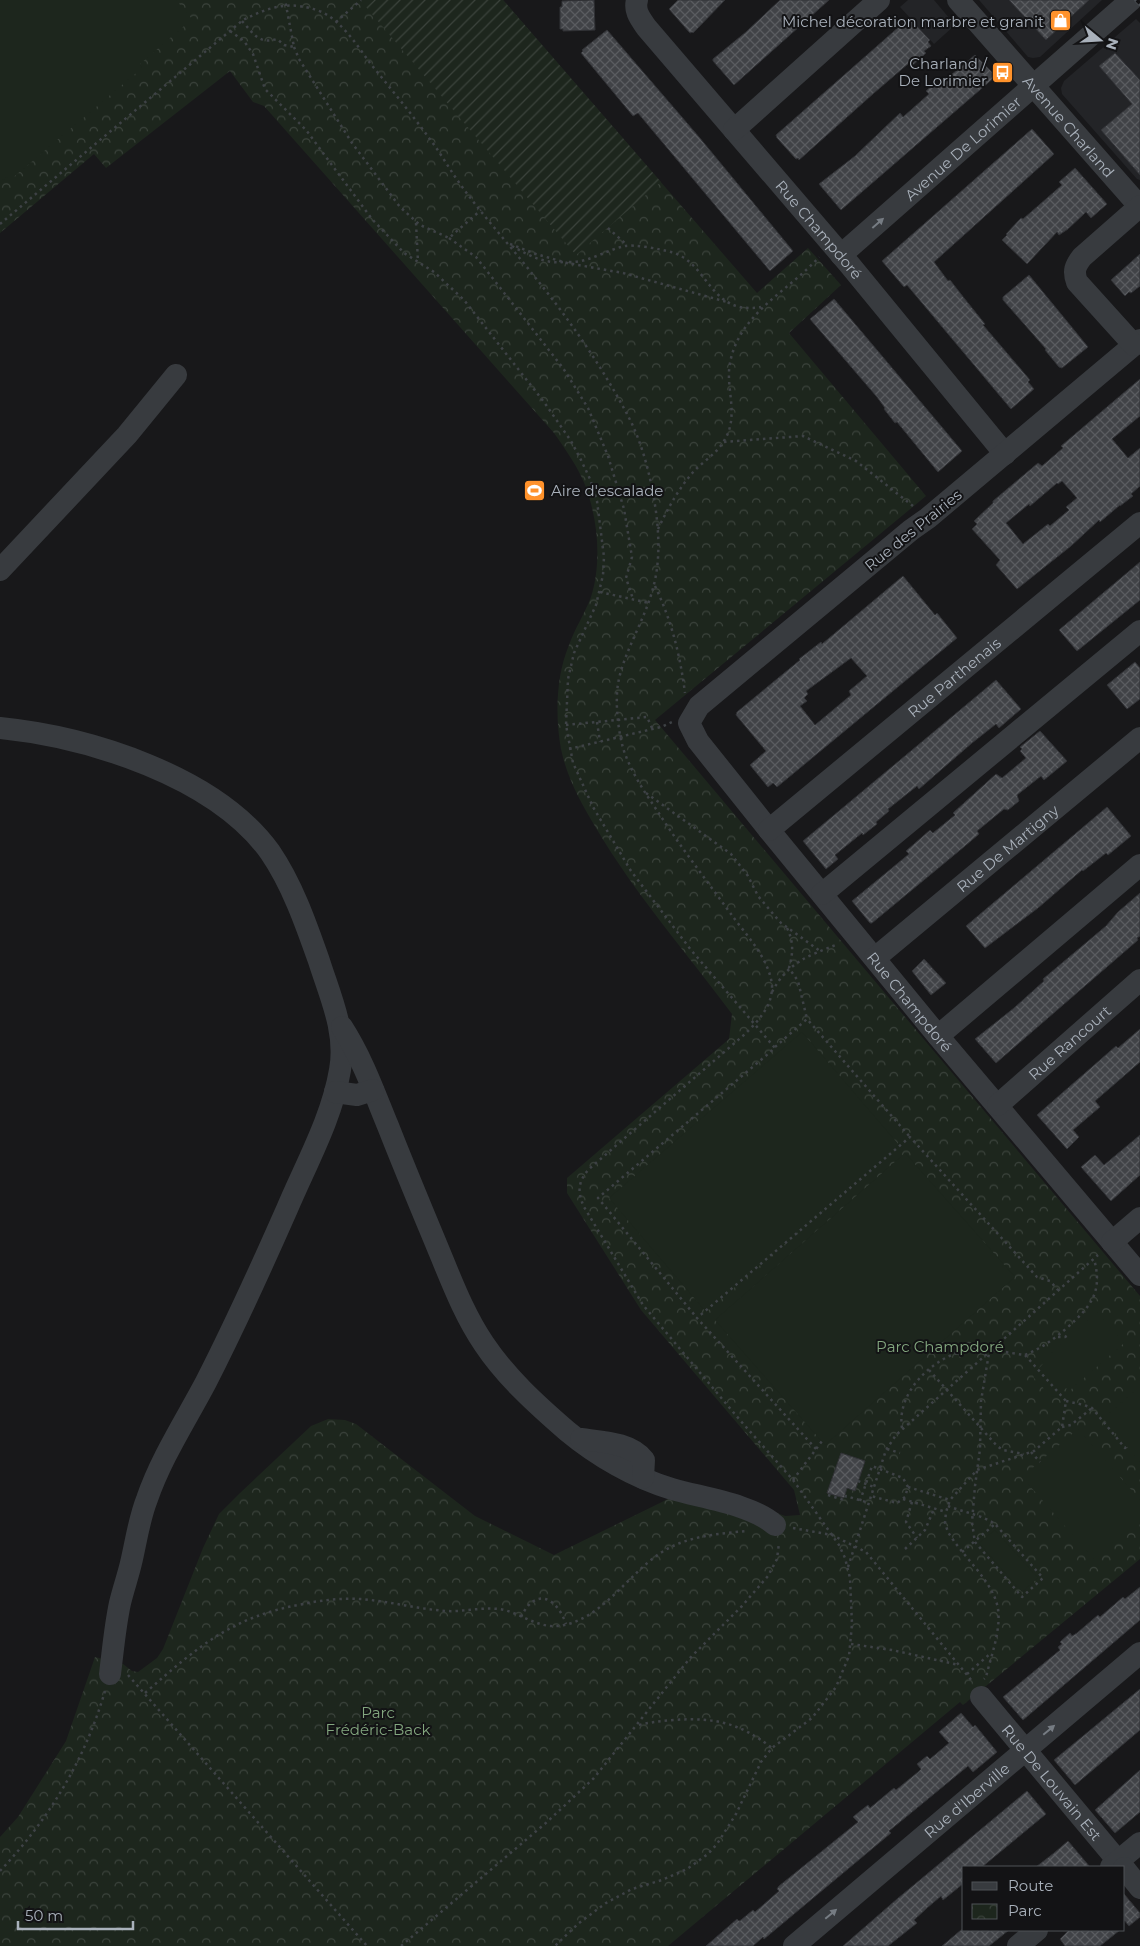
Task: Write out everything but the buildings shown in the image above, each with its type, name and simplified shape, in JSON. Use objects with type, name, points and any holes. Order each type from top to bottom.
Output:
[{"type":"street","points":[[734,130],[879,0]]},
{"type":"street","name":"Avenue Charland","points":[[958,0],[1140,207]]},
{"type":"street","name":"Avenue De Lorimier","points":[[831,255],[1034,86],[1131,0]]},
{"type":"street","name":"Rue Champdoré","points":[[636,3],[638,17],[734,130],[831,255],[1005,454]]},
{"type":"street","points":[[1137,343],[1077,282],[1074,274],[1076,265],[1082,257],[1140,207]]},
{"type":"street","name":"Rue des Prairies","points":[[681,722],[1137,343]]},
{"type":"street","points":[[0,570],[127,434],[176,375]]},
{"type":"street","name":"Rue Parthenais","points":[[769,830],[1140,523]]},
{"type":"street","points":[[822,894],[1140,631]]},
{"type":"street","name":"Rue Champdoré","points":[[681,722],[692,732],[769,830],[938,1036],[1140,1275]]},
{"type":"street","points":[[0,728],[26,730],[67,739],[136,760],[198,790],[244,824],[269,852],[291,892],[308,928],[339,1022],[342,1061],[335,1092],[321,1129],[239,1316],[146,1500],[120,1602],[110,1674]]},
{"type":"street","name":"Rue De Martigny","points":[[875,958],[1140,738]]},
{"type":"street","points":[[938,1036],[1140,865]]},
{"type":"street","name":"Rue Rancourt","points":[[998,1105],[1140,980]]},
{"type":"street","points":[[339,1022],[351,1040],[373,1090],[452,1281],[483,1343],[496,1360],[517,1384],[578,1439],[607,1459],[643,1478],[670,1489],[751,1510],[761,1514],[775,1525]]},
{"type":"street","points":[[335,1092],[357,1095],[373,1090]]},
{"type":"street","points":[[1112,1242],[1140,1218]]},
{"type":"street","name":"Rue d'Iberville","points":[[794,1946],[1140,1653]]},
{"type":"street","name":"Rue De Louvain Est","points":[[981,1687],[1026,1750],[1119,1866]]},
{"type":"street","points":[[1119,1866],[1140,1843]]},
{"type":"street","name":"Rue De Louvain Est","points":[[1125,1872],[1140,1888]]},
{"type":"street","points":[[1018,1946],[1036,1931]]},
{"type":"path","points":[[336,22],[361,0]]},
{"type":"path","points":[[285,2],[294,47],[302,65],[352,143],[384,187],[416,222],[449,238],[476,257],[563,368],[588,408],[608,456],[624,509],[632,556],[626,578],[633,599]]},
{"type":"path","points":[[0,224],[242,21],[285,2],[320,11],[336,22],[358,46],[430,140],[458,182],[556,303],[628,416],[650,477],[657,530],[658,558],[649,603],[621,671],[618,684],[618,720],[623,746],[631,769],[643,790],[681,846],[759,952],[768,970],[772,984],[772,994]]},
{"type":"path","points":[[242,21],[262,40],[277,39],[284,45],[294,47]]},
{"type":"path","points":[[230,31],[244,40],[253,54],[265,89],[306,130],[377,225],[404,253],[446,282],[464,300],[544,402],[581,460],[597,501],[603,539],[603,575],[596,605],[574,653],[568,679],[566,725],[569,749],[578,777],[631,871],[691,950],[774,1048]]},
{"type":"path","points":[[449,238],[481,210]]},
{"type":"path","points":[[416,222],[418,262]]},
{"type":"path","points":[[608,228],[627,245]]},
{"type":"path","points":[[509,244],[536,254],[623,273],[727,302]]},
{"type":"path","points":[[563,261],[577,262],[627,245],[660,250],[679,255],[686,260],[727,302],[739,308],[762,307]]},
{"type":"path","points":[[657,530],[667,510],[693,472],[724,442],[732,415],[730,365],[733,349],[740,336],[762,307],[831,255]]},
{"type":"path","points":[[724,442],[803,436],[856,461],[928,518]]},
{"type":"path","points":[[654,585],[667,611],[680,655],[685,694]]},
{"type":"path","points":[[600,592],[649,603]]},
{"type":"path","points":[[566,725],[647,718],[652,728]]},
{"type":"path","points":[[597,722],[600,742]]},
{"type":"path","points":[[569,749],[681,722]]},
{"type":"path","points":[[643,790],[731,854],[748,876],[758,896],[774,915],[786,927],[820,951]]},
{"type":"path","points":[[555,1946],[579,1923],[606,1902],[632,1889],[680,1872],[708,1854],[726,1831],[755,1772],[772,1748],[806,1723],[826,1701],[844,1671],[851,1644],[853,1606],[848,1569],[839,1545],[793,1480],[643,1305],[584,1207],[578,1190],[582,1177],[589,1169],[646,1118],[687,1086],[754,1024],[768,1006],[772,994],[788,968],[793,945],[786,927]]},
{"type":"path","points":[[788,968],[820,951],[857,936]]},
{"type":"path","points":[[788,968],[798,981],[807,1019],[1037,1277],[1050,1281],[1058,1290]]},
{"type":"path","points":[[807,1019],[598,1198],[697,1318],[816,1449]]},
{"type":"path","points":[[697,1318],[910,1136]]},
{"type":"path","points":[[848,1569],[890,1442],[902,1428],[1112,1242]]},
{"type":"path","points":[[902,1428],[901,1415],[907,1397],[916,1383],[938,1362],[954,1354],[976,1349],[1025,1355],[1048,1344],[1057,1337],[1086,1310],[1092,1301],[1097,1272],[1094,1259]]},
{"type":"path","points":[[1057,1337],[1070,1336]]},
{"type":"path","points":[[948,1506],[973,1515],[996,1524],[1043,1578],[1022,1597],[975,1542],[973,1515],[976,1470],[980,1449],[982,1386],[987,1369],[989,1351]]},
{"type":"path","points":[[1025,1355],[1066,1401],[1084,1404],[1092,1408],[1125,1448],[1127,1446]]},
{"type":"path","points":[[929,1370],[980,1428],[1003,1450],[1026,1454]]},
{"type":"path","points":[[1062,1427],[1066,1401]]},
{"type":"path","points":[[145,1693],[196,1649],[214,1637],[247,1619],[284,1608],[334,1600],[360,1599],[446,1611],[498,1609],[551,1626],[566,1624],[574,1622],[602,1605],[649,1561],[674,1546],[711,1535],[775,1525],[832,1535],[855,1546],[871,1557],[959,1665],[981,1687],[992,1652],[998,1621],[995,1599],[948,1532],[945,1522],[950,1500],[976,1470],[1031,1452],[1062,1427],[1071,1425],[1092,1408]]},
{"type":"path","points":[[793,1480],[822,1441]]},
{"type":"path","points":[[887,1448],[900,1453]]},
{"type":"path","points":[[1031,1452],[1040,1462]]},
{"type":"path","points":[[860,1501],[872,1466],[903,1478],[908,1487],[950,1500]]},
{"type":"path","points":[[858,1481],[874,1487]]},
{"type":"path","points":[[903,1499],[908,1487]]},
{"type":"path","points":[[828,1496],[844,1500],[846,1496],[869,1504]]},
{"type":"path","points":[[871,1496],[893,1503],[903,1499],[946,1512]]},
{"type":"path","points":[[912,1502],[906,1522],[917,1538]]},
{"type":"path","points":[[905,1549],[925,1530],[934,1509]]},
{"type":"path","points":[[962,1553],[996,1524]]},
{"type":"path","points":[[401,1946],[566,1806],[594,1778],[690,1658],[742,1606],[768,1576],[777,1559],[779,1546],[775,1525]]},
{"type":"path","points":[[521,1617],[530,1603],[541,1598],[547,1598],[561,1610],[566,1624]]},
{"type":"path","points":[[851,1644],[892,1650],[959,1665]]},
{"type":"path","points":[[967,1674],[992,1652]]},
{"type":"path","points":[[0,1871],[38,1826],[73,1773],[92,1730],[110,1674],[118,1670],[125,1672],[145,1693],[367,1946]]},
{"type":"path","points":[[638,1725],[649,1722],[682,1720],[726,1722],[745,1730],[772,1748]]},
{"type":"shaded area","points":[[908,0],[934,0],[955,25],[934,44],[900,7]]},
{"type":"shaded area","points":[[979,0],[1102,0],[1040,57],[1033,58],[1028,57]]},
{"type":"shaded area","points":[[1136,19],[1140,23],[1140,180],[1137,179],[1062,94],[1061,88],[1064,81]]},
{"type":"green space","name":"Parc Frédéric-Back","points":[[0,0],[503,0],[757,293],[808,248],[841,285],[789,333],[926,496],[655,720],[1140,1296],[1140,1559],[963,1705],[960,1702],[668,1946],[0,1946],[0,1837],[18,1817],[66,1741],[95,1657],[123,1664],[132,1671],[138,1672],[157,1658],[163,1649],[203,1548],[219,1514],[311,1426],[328,1419],[345,1420],[356,1424],[475,1516],[554,1555],[668,1499],[769,1510],[785,1516],[800,1515],[794,1490],[641,1310],[567,1193],[567,1178],[729,1039],[732,1014],[644,900],[611,852],[580,800],[564,760],[559,736],[557,710],[561,670],[569,645],[591,597],[597,570],[596,526],[585,485],[579,472],[554,433],[264,106],[253,102],[230,71],[106,168],[94,154],[0,233]]},
{"type":"green space","points":[[0,0],[176,0],[192,19],[140,64],[142,68],[10,180],[7,177],[0,182]]},
{"type":"green space","points":[[374,0],[503,0],[661,182],[576,255],[366,7]]},
{"type":"green space","points":[[802,1032],[899,1145],[706,1312],[609,1198]]},
{"type":"green space","points":[[905,1153],[1015,1277],[825,1445],[715,1320]]},
{"type":"green space","points":[[1097,1312],[1124,1343],[1069,1391],[1066,1388],[1057,1396],[1052,1397],[1034,1378],[1033,1374],[1044,1363],[1042,1361]]},
{"type":"green space","points":[[1140,1387],[1140,1462],[1103,1418]]},
{"type":"green space","points":[[1078,1429],[1140,1500],[1140,1518],[1094,1559],[1022,1477]]},
{"type":"green space","points":[[995,1530],[1038,1578],[1022,1592],[979,1543]]},
{"type":"railway","points":[[1137,0],[1140,3]]},
{"type":"place","name":"Michel décoration marbre et granit","points":[[1060,21]]},
{"type":"place","name":"Charland / De Lorimier","points":[[1003,72]]},
{"type":"place","name":"Aire d'escalade","points":[[535,490]]},
{"type":"park label","name":"Parc Champdoré","points":[[940,1346]]}]
